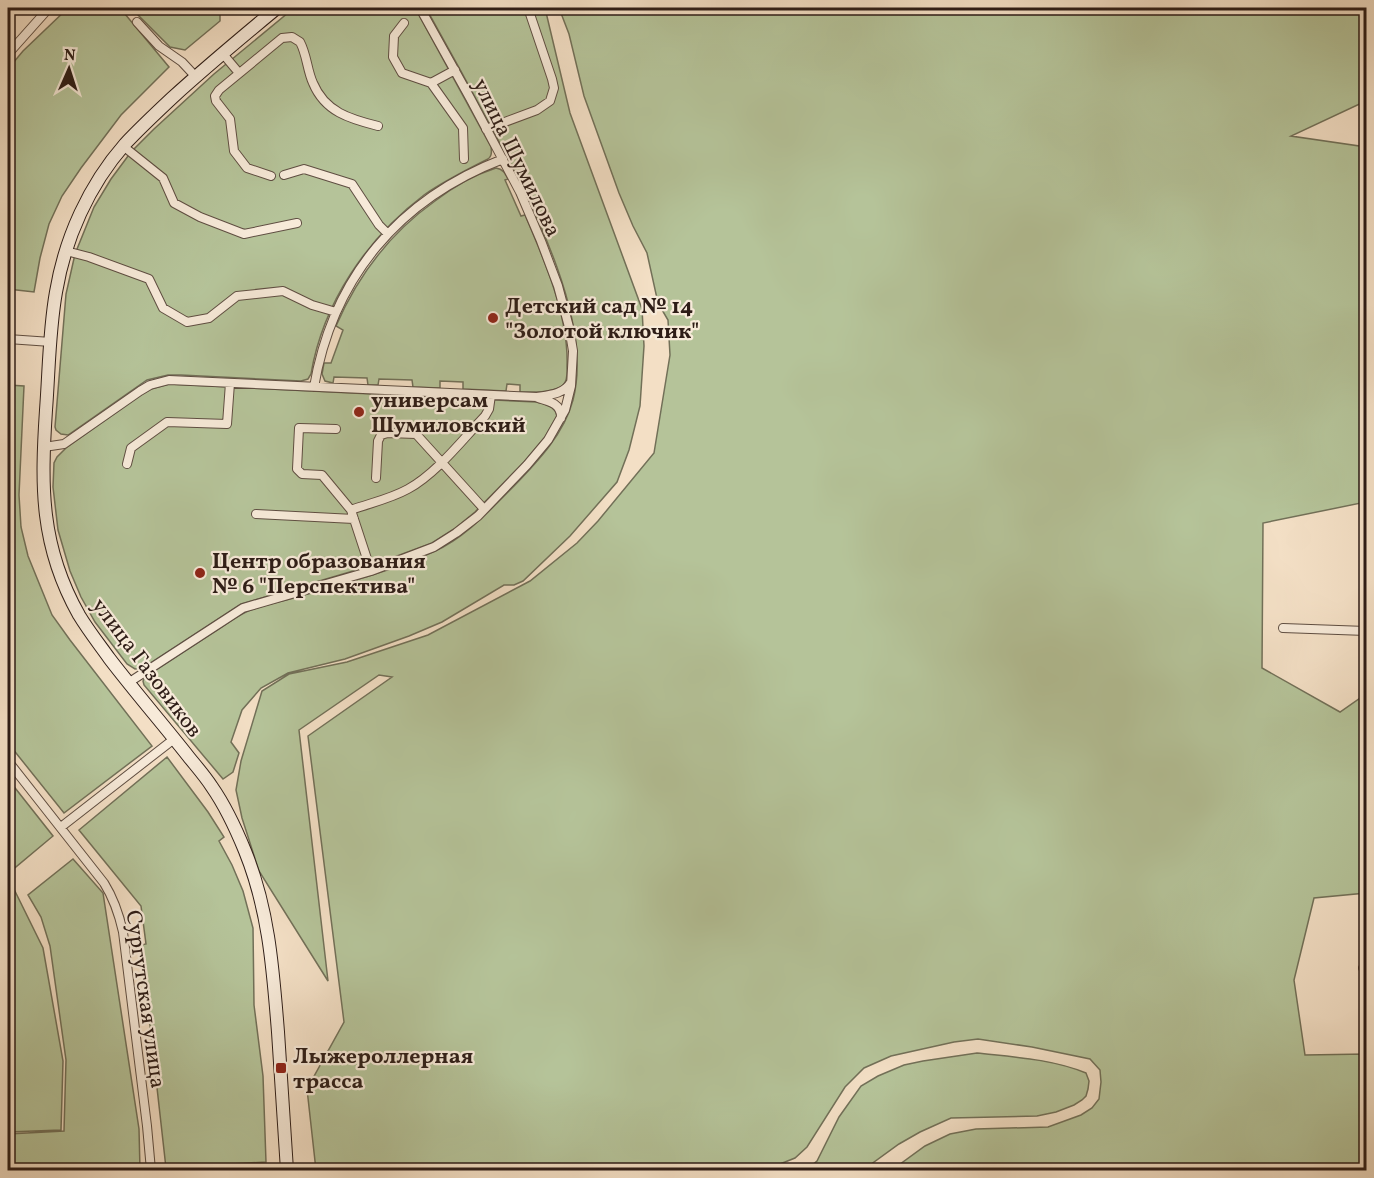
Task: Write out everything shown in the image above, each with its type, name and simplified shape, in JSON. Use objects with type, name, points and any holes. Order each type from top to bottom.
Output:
[{"type":"street","points":[[8,54],[50,8]]},
{"type":"street","name":"улица Газовиков","points":[[277,8],[196,77],[123,146],[86,202],[66,251],[56,292],[43,487],[51,546],[72,602],[89,631],[128,683],[212,786],[247,855],[268,930],[273,968],[287,1170]]},
{"type":"street","name":"улица Шумилова","points":[[128,683],[243,608],[371,571],[434,547],[456,533],[484,509],[527,465],[548,440],[561,418],[568,400],[573,351],[558,286],[520,192],[420,8]]},
{"type":"street","points":[[486,129],[537,110],[550,101],[554,88],[552,79],[528,8]]},
{"type":"street","points":[[137,22],[159,46],[182,62],[196,77]]},
{"type":"street","points":[[404,23],[394,36],[393,57],[402,73],[431,83],[463,128],[464,159]]},
{"type":"street","points":[[271,176],[247,168],[234,151],[230,119],[216,99],[217,92],[279,39],[288,36],[295,38],[302,45],[313,84],[328,106],[348,118],[378,126]]},
{"type":"street","points":[[223,54],[239,73]]},
{"type":"street","points":[[431,83],[455,70]]},
{"type":"street","points":[[123,146],[163,178],[174,203],[200,217],[244,234],[297,223]]},
{"type":"street","points":[[314,387],[321,353],[336,312],[357,273],[387,234],[414,209],[442,189],[471,172],[503,159]]},
{"type":"street","points":[[284,175],[304,169],[352,184],[387,234]]},
{"type":"street","points":[[66,251],[149,279],[163,308],[187,322],[209,318],[237,296],[283,291],[312,305],[336,312]]},
{"type":"street","points":[[8,339],[51,342]]},
{"type":"street","points":[[537,398],[567,388],[572,377]]},
{"type":"street","points":[[44,447],[64,444],[140,391],[159,382],[175,380],[491,395],[537,398],[556,404],[562,404],[568,400],[557,393]]},
{"type":"street","points":[[127,464],[131,448],[167,422],[228,424],[230,383]]},
{"type":"street","points":[[256,514],[352,514],[407,490],[442,461],[485,416],[489,409],[491,395]]},
{"type":"street","points":[[556,404],[561,410],[561,418]]},
{"type":"street","points":[[336,429],[299,428],[297,470],[302,474],[322,475],[352,514],[371,571]]},
{"type":"street","points":[[376,478],[378,438],[384,433],[416,434],[484,509]]},
{"type":"street","points":[[1283,628],[1366,631]]},
{"type":"street","points":[[61,827],[174,739]]},
{"type":"street","name":"Сургутская улица","points":[[8,761],[104,883],[120,914],[151,1170]]},
{"type":"green space","points":[[68,8],[120,8],[169,67],[121,115],[62,196],[49,224],[34,292],[8,289],[8,69],[23,51]]},
{"type":"green space","points":[[131,8],[220,8],[220,21],[185,50],[170,47]]},
{"type":"green space","points":[[294,8],[415,8],[491,147],[490,157],[424,195],[403,212],[366,252],[337,298],[326,322],[308,379],[301,381],[168,375],[147,380],[68,435],[61,434],[55,427],[66,294],[75,254],[94,207],[131,152],[154,129],[214,74]]},
{"type":"green space","points":[[426,8],[545,8],[570,113],[642,309],[644,346],[640,406],[629,450],[617,482],[570,536],[523,581],[514,585],[504,585],[442,622],[409,636],[345,659],[288,673],[261,688],[242,710],[231,742],[239,753],[233,772],[223,779],[144,685],[145,677],[246,612],[383,572],[433,552],[456,539],[486,514],[541,457],[557,436],[573,400],[577,368],[575,334],[555,263],[541,227],[510,162]]},
{"type":"green space","points":[[559,8],[1361,8],[1366,60],[1366,101],[1291,136],[1366,147],[1366,502],[1263,523],[1262,668],[1340,712],[1366,694],[1366,893],[1314,898],[1294,980],[1305,1055],[1366,1054],[1366,1170],[892,1170],[925,1146],[950,1134],[976,1129],[1048,1127],[1081,1115],[1092,1108],[1099,1099],[1100,1070],[1090,1059],[978,1039],[891,1056],[864,1068],[845,1087],[807,1147],[795,1158],[765,1170],[316,1170],[307,1089],[344,1022],[308,736],[392,677],[379,675],[299,730],[328,981],[259,871],[242,818],[236,790],[241,761],[262,691],[289,674],[347,662],[428,635],[530,581],[577,543],[654,453],[670,355],[668,320],[658,303],[647,253],[619,193],[584,96],[569,34]]},
{"type":"green space","points":[[496,168],[504,172],[508,179],[505,180],[521,216],[525,215],[560,308],[567,347],[567,375],[564,384],[556,389],[520,392],[520,385],[507,384],[506,391],[463,389],[463,382],[440,381],[440,388],[413,387],[412,380],[379,379],[378,385],[368,385],[367,378],[334,377],[333,383],[325,381],[322,374],[324,363],[331,363],[343,330],[336,326],[354,289],[377,256],[419,213],[456,186]]},
{"type":"green space","points":[[169,384],[536,402],[552,408],[557,416],[545,437],[524,462],[475,512],[432,543],[370,566],[241,604],[143,668],[135,669],[127,664],[95,622],[70,571],[58,530],[53,487],[54,463],[66,448],[142,394]]},
{"type":"green space","points":[[8,385],[24,386],[19,495],[21,527],[28,556],[52,615],[152,746],[64,813],[8,743]]},
{"type":"green space","points":[[167,757],[224,837],[219,841],[243,891],[253,928],[254,1005],[263,1076],[266,1162],[166,1168],[141,945],[146,944],[141,906],[79,830]]},
{"type":"green space","points":[[8,779],[53,836],[11,871],[8,866]]},
{"type":"green space","points":[[73,859],[103,893],[139,1129],[140,1170],[8,1170],[8,1134],[64,1131],[66,1060],[50,946],[41,917],[28,895]]},
{"type":"green space","points":[[8,877],[43,948],[63,1061],[61,1130],[8,1132]]},
{"type":"green space","points":[[977,1053],[1046,1062],[1086,1073],[1089,1081],[1086,1096],[1074,1105],[1037,1116],[951,1118],[899,1144],[863,1170],[806,1170],[817,1161],[839,1117],[861,1086],[904,1065]]},
{"type":"place","name":"Детский сад № 14 \"Золотой ключик\"","points":[[493,318]]},
{"type":"place","name":"универсам Шумиловский","points":[[359,412]]},
{"type":"place","name":"Центр образования № 6 \"Перспектива\"","points":[[200,573]]},
{"type":"place","name":"Лыжероллерная трасса","points":[[281,1068]]}]
